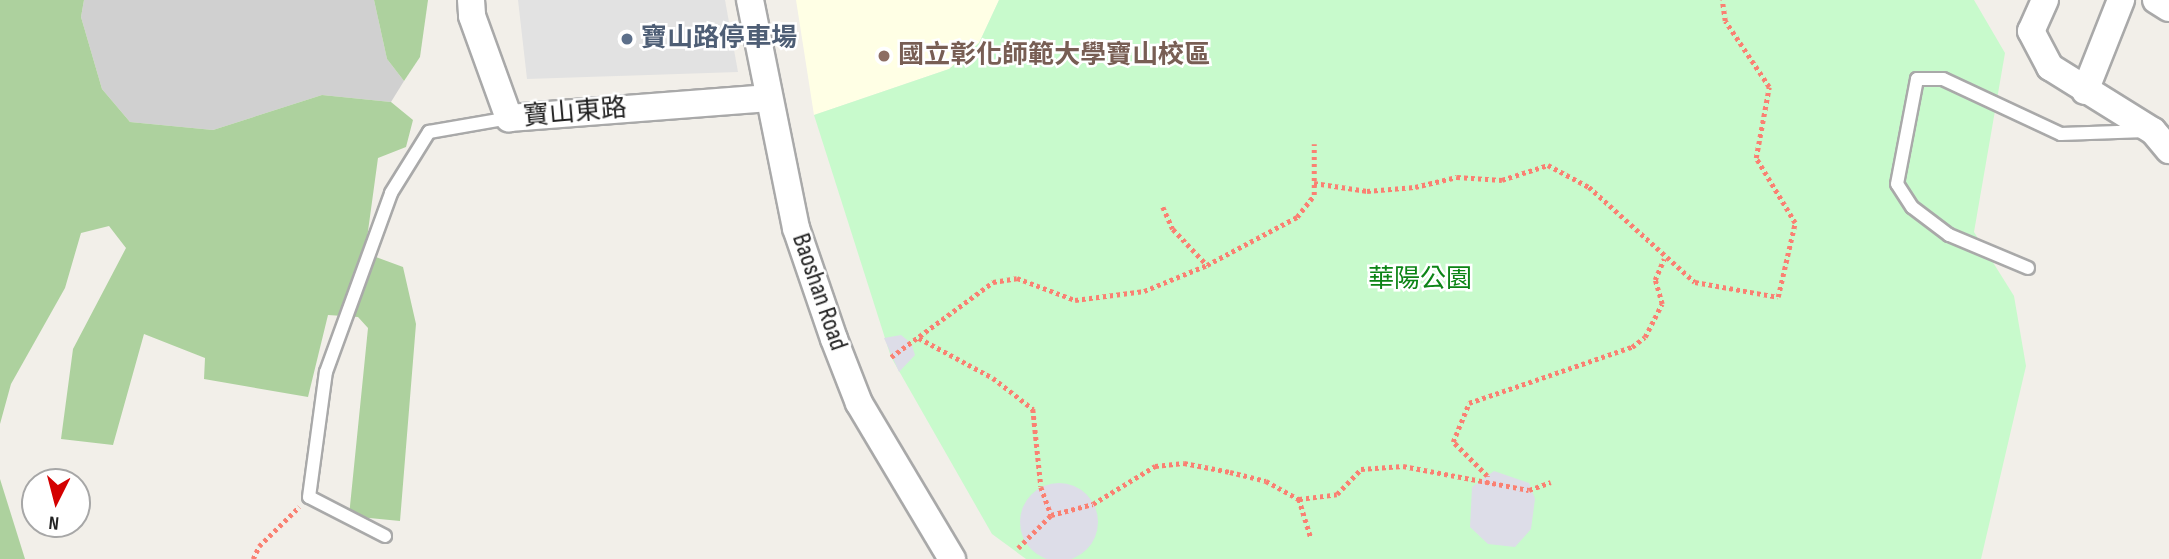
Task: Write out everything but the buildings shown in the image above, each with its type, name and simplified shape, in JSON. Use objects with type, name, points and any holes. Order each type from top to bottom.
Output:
[{"type":"street","name":"寶山東路","points":[[471,0],[472,16],[509,118],[766,98]]},
{"type":"street","name":"Baoshan Road","points":[[750,0],[766,98],[796,228],[859,403],[952,559]]},
{"type":"street","points":[[2045,0],[2031,31],[2050,67],[2161,141]]},
{"type":"street","points":[[2085,91],[2121,0]]},
{"type":"street","points":[[2157,0],[2169,8]]},
{"type":"lane","points":[[2028,268],[1950,235],[1912,207],[1897,184],[1917,79],[1943,79],[2061,134],[2161,141]]},
{"type":"lane","points":[[385,536],[309,497],[326,372],[391,193],[429,132],[509,118]]},
{"type":"path","points":[[1314,183],[1367,191],[1415,187],[1457,177],[1502,180],[1548,164],[1589,187],[1664,259],[1695,282],[1778,297],[1795,223],[1756,158],[1769,87],[1725,20],[1722,0]]},
{"type":"path","points":[[891,357],[993,282],[1017,278],[1075,300],[1144,291],[1207,265],[1297,217],[1314,195],[1314,144]]},
{"type":"path","points":[[1163,207],[1173,229],[1207,265]]},
{"type":"path","points":[[1487,484],[1453,442],[1469,403],[1632,347],[1645,337],[1662,304],[1655,279],[1664,259]]},
{"type":"path","points":[[919,338],[993,378],[1032,409],[1041,488],[1051,515]]},
{"type":"path","points":[[1018,548],[1051,515],[1093,504],[1155,466],[1184,463],[1266,481],[1300,499],[1337,494],[1361,469],[1403,466],[1530,490],[1551,482]]},
{"type":"path","points":[[253,559],[259,546],[309,497]]},
{"type":"path","points":[[1300,499],[1311,538]]},
{"type":"shaded area","points":[[84,0],[374,0],[387,59],[404,81],[391,102],[322,95],[213,130],[130,122],[102,89],[81,17]]},
{"type":"shaded area","name":"寶山路停車場","points":[[518,0],[725,0],[738,72],[527,79]]},
{"type":"shaded area","name":"國立彰化師範大學寶山校區","points":[[796,0],[999,0],[979,43],[949,69],[814,115]]},
{"type":"shaded area","points":[[901,335],[911,343],[915,355],[899,372],[884,338]]},
{"type":"shaded area","points":[[1494,471],[1529,483],[1535,499],[1531,529],[1515,547],[1488,544],[1470,527],[1472,487]]},
{"type":"shaded area","points":[[1059,483],[1074,486],[1087,494],[1095,507],[1098,522],[1095,537],[1087,550],[1074,558],[1059,561],[1044,558],[1031,550],[1023,537],[1020,522],[1023,507],[1031,494],[1044,486]]},
{"type":"green space","points":[[0,0],[84,0],[81,17],[102,89],[130,122],[213,130],[322,95],[391,102],[413,120],[406,147],[378,158],[365,253],[403,267],[416,324],[400,521],[349,516],[368,328],[358,317],[328,315],[308,397],[204,379],[205,358],[144,334],[113,445],[61,439],[73,349],[126,248],[109,226],[81,233],[65,288],[11,384],[0,424]]},
{"type":"green space","points":[[374,0],[428,0],[420,57],[404,81],[387,59]]},
{"type":"green space","name":"華陽公園","points":[[999,0],[1974,0],[2005,53],[1974,232],[2014,296],[2026,366],[1981,559],[1026,559],[992,534],[891,357],[814,115],[949,69],[979,43]]},
{"type":"green space","points":[[0,479],[25,559],[0,559]]},
{"type":"place","name":"寶山路停車場","points":[[627,39]]},
{"type":"place","name":"國立彰化師範大學寶山校區","points":[[884,56]]}]
